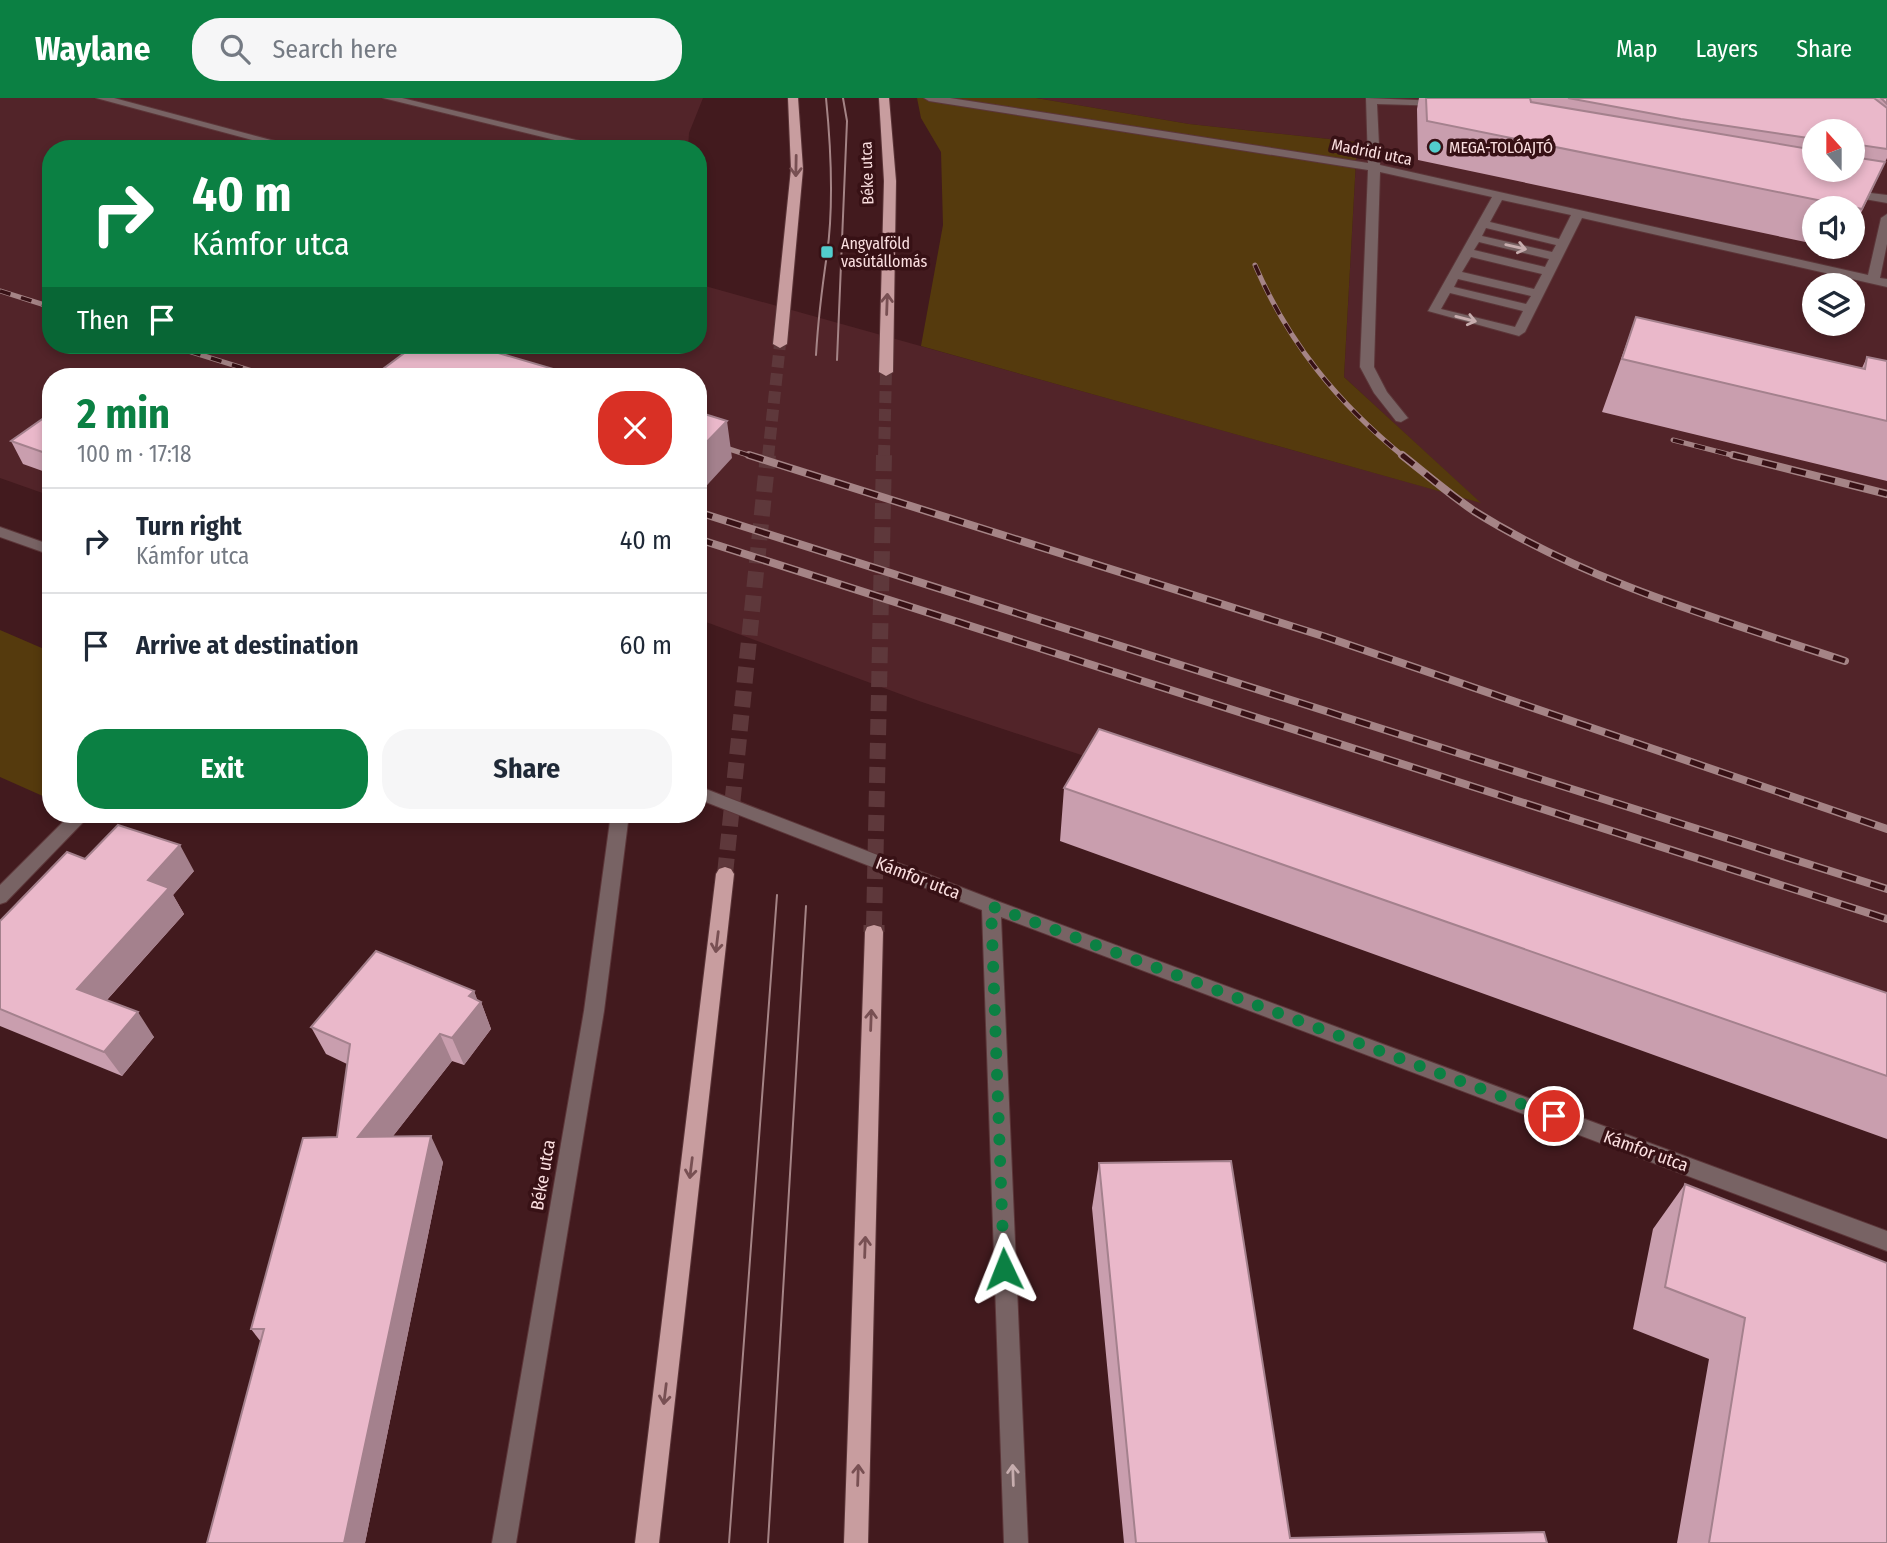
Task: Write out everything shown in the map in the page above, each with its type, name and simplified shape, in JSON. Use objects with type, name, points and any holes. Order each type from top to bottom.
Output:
[{"type":"main road","points":[[780,344],[797,169],[793,98]]},
{"type":"main road","name":"Béke utca","points":[[884,98],[890,181],[886,372]]},
{"type":"main road","points":[[647,1543],[725,874]]},
{"type":"main road","points":[[856,1543],[874,932]]},
{"type":"street","points":[[101,98],[265,140]]},
{"type":"street","points":[[388,98],[569,140]]},
{"type":"street","name":"Madridi utca","points":[[929,98],[1374,167],[1887,283]]},
{"type":"street","points":[[1401,418],[1381,393],[1367,367],[1374,167],[1371,99],[1457,105]]},
{"type":"street","points":[[1832,191],[1887,199]]},
{"type":"street","points":[[1499,195],[1434,311],[1518,332],[1578,213]]},
{"type":"street","points":[[1873,279],[1887,218]]},
{"type":"street","points":[[1483,224],[1563,243]]},
{"type":"street","points":[[1476,237],[1556,257]]},
{"type":"street","points":[[1467,252],[1549,272]]},
{"type":"street","points":[[1455,274],[1538,294]]},
{"type":"street","points":[[1447,289],[1530,309]]},
{"type":"street","points":[[0,532],[42,547]]},
{"type":"street","name":"Kámfor utca","points":[[707,796],[991,906],[1887,1241]]},
{"type":"street","points":[[0,897],[73,823]]},
{"type":"street","name":"Béke utca","points":[[504,1543],[594,1011],[619,823]]},
{"type":"street","points":[[991,906],[1016,1543]]},
{"type":"shaded area","points":[[0,98],[703,98],[689,140],[42,140],[42,354],[707,354],[707,287],[1479,502],[1344,377],[1357,142],[1189,124],[1036,98],[1887,98],[1887,1023],[919,701],[707,622],[707,368],[42,368],[42,493],[0,478]]},
{"type":"shaded area","points":[[917,98],[1036,98],[1189,124],[1357,142],[1344,377],[1481,503],[921,346],[943,225],[941,152],[921,118]]},
{"type":"shaded area","points":[[0,630],[42,648],[42,796],[0,777]]},
{"type":"building","points":[[1426,98],[1530,98],[1531,102],[1802,148],[1802,182],[1866,182],[1866,159],[1885,162],[1865,203],[1865,196],[1802,197],[1427,121]]},
{"type":"building","points":[[1568,98],[1874,98],[1887,108],[1887,149],[1866,146],[1866,119],[1802,119],[1802,137],[1681,119]]},
{"type":"building","points":[[1636,317],[1865,369],[1867,357],[1887,361],[1887,421],[1622,359]]},
{"type":"building","points":[[403,354],[502,354],[550,368],[384,368]]},
{"type":"building","points":[[707,415],[727,421],[707,442]]},
{"type":"building","points":[[42,419],[42,452],[11,441]]},
{"type":"building","points":[[1099,729],[1887,993],[1887,1076],[1064,788]]},
{"type":"building","points":[[118,825],[180,845],[148,880],[169,888],[77,989],[138,1012],[104,1052],[0,1009],[0,921],[67,852],[85,859]]},
{"type":"building","points":[[376,951],[474,991],[469,996],[481,1002],[452,1038],[440,1034],[358,1137],[431,1136],[344,1543],[207,1543],[264,1329],[251,1329],[303,1138],[337,1137],[350,1044],[311,1027]]},
{"type":"building","points":[[1231,1161],[1290,1538],[1544,1532],[1547,1543],[1136,1543],[1099,1163]]},
{"type":"building","points":[[1685,1184],[1887,1263],[1887,1543],[1709,1543],[1745,1318],[1665,1287]]},
{"type":"tunnel","points":[[768,457],[780,344]]},
{"type":"tunnel","points":[[884,457],[886,372]]},
{"type":"tunnel","points":[[725,874],[768,455]]},
{"type":"tunnel","points":[[874,927],[884,455]]},
{"type":"tunnel","points":[[874,927],[874,932]]},
{"type":"tram line","points":[[816,355],[831,196],[826,98]]},
{"type":"tram line","points":[[837,360],[847,121],[843,98]]},
{"type":"tram line","points":[[729,1543],[777,895]]},
{"type":"tram line","points":[[768,1543],[806,906]]},
{"type":"railway","points":[[1255,265],[1283,321],[1318,370],[1358,415],[1404,457]]},
{"type":"railway","points":[[0,291],[42,304]]},
{"type":"railway","points":[[198,354],[242,368]]},
{"type":"railway","points":[[1673,440],[1739,457]]},
{"type":"railway","points":[[707,442],[754,457]]},
{"type":"railway","points":[[749,455],[1326,637],[1887,829]]},
{"type":"railway","points":[[1402,455],[1474,511],[1562,558],[1655,597],[1845,661]]},
{"type":"railway","points":[[1733,455],[1887,494]]},
{"type":"railway","points":[[707,515],[1887,889]]},
{"type":"railway","points":[[707,542],[1887,919]]},
{"type":"place","name":"MEGA-TOLÓAJTÓ","points":[[1435,147]]},
{"type":"place","name":"Angyalföld vasútállomás","points":[[827,252]]},
{"type":"route","points":[[1004,1269],[991,906],[1554,1116]]}]
